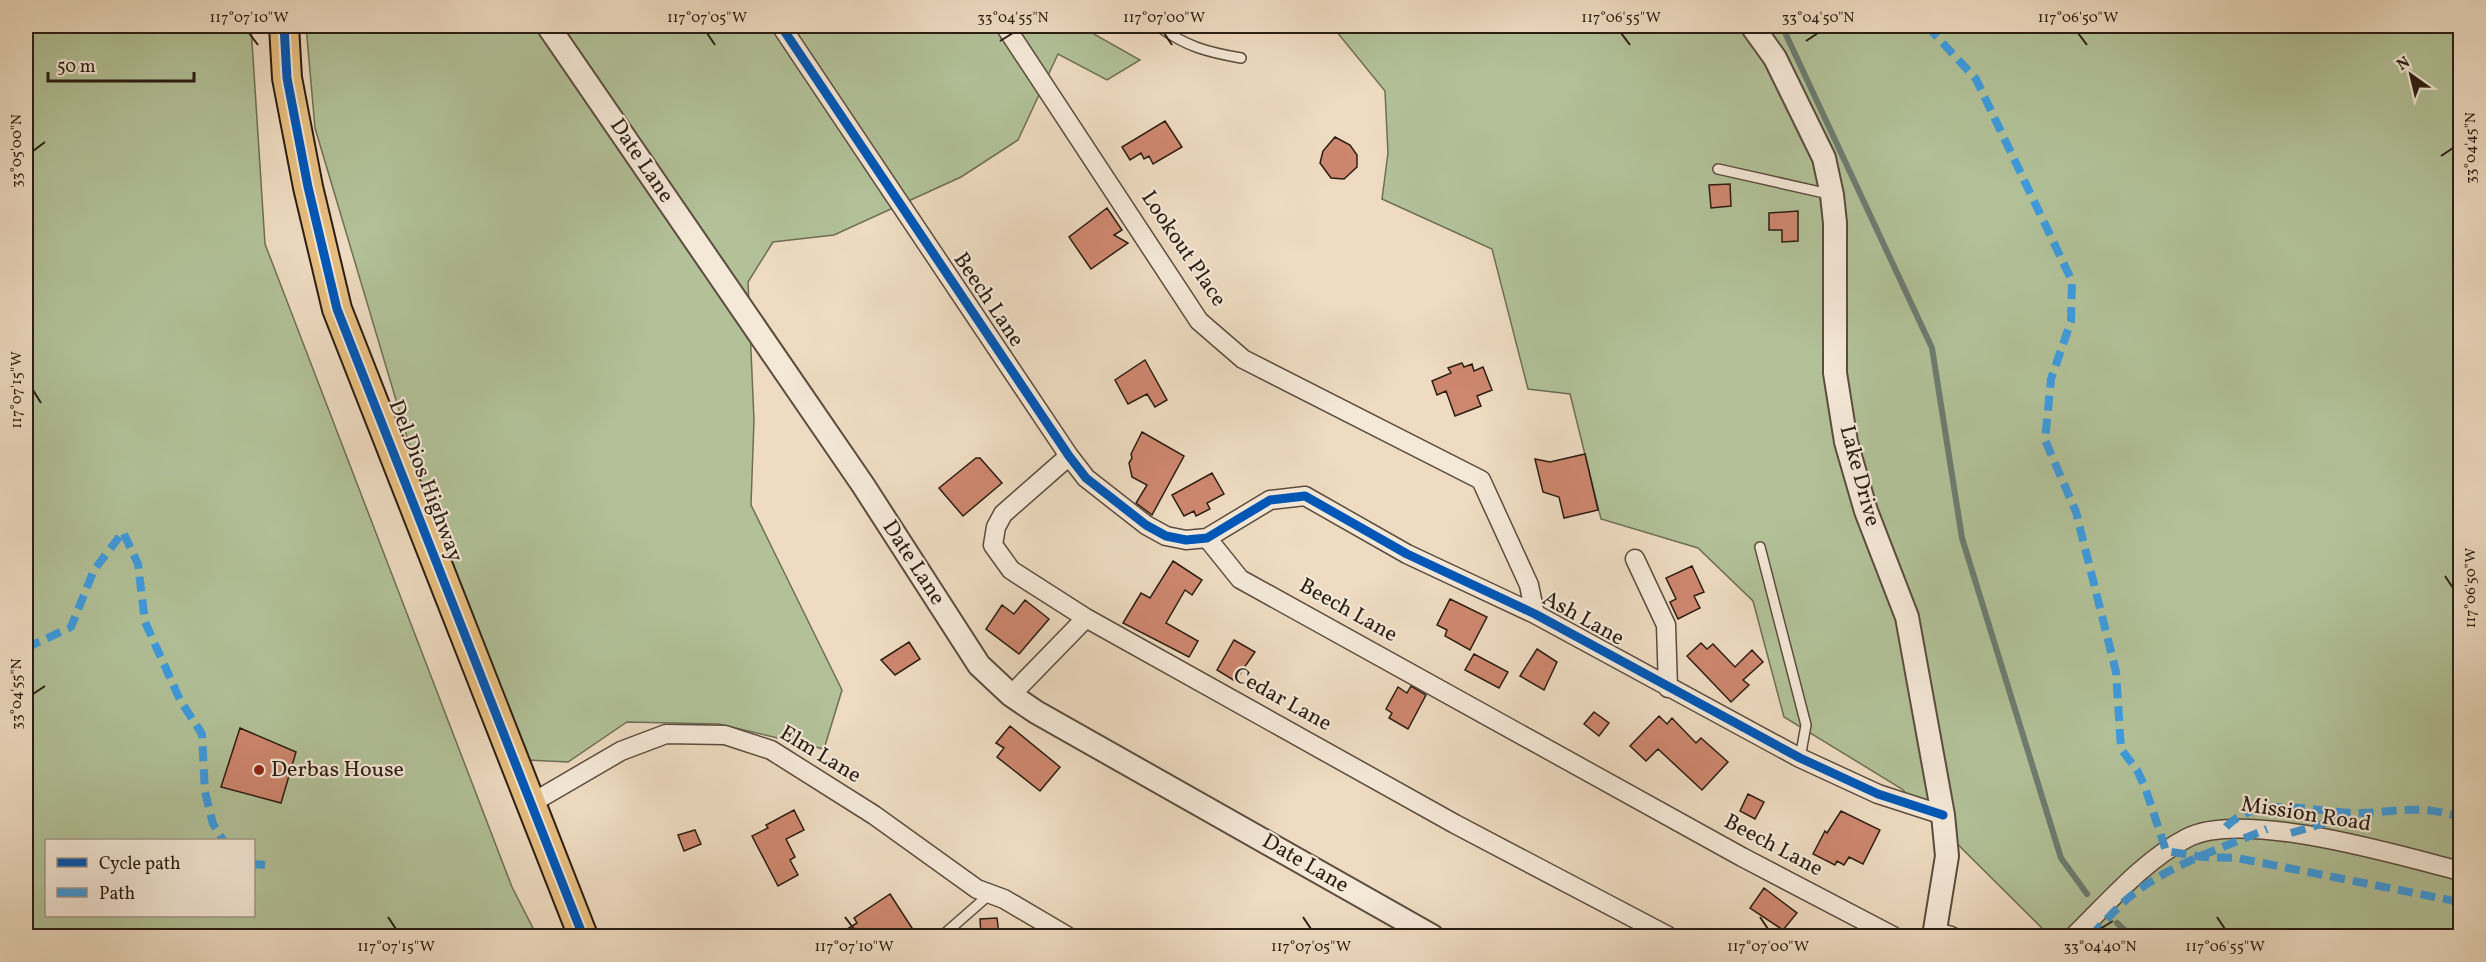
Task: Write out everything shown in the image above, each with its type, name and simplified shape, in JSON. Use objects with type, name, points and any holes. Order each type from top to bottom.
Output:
[{"type":"main road","name":"Del Dios Highway","points":[[284,26],[289,89],[308,187],[337,309],[583,936]]},
{"type":"street","name":"Date Lane","points":[[548,26],[863,485],[979,665],[1011,696],[1432,936]]},
{"type":"street","name":"Beech Lane","points":[[781,26],[1086,478],[1146,525],[1166,536],[1186,540],[1207,538],[1240,579],[1742,857],[1893,936]]},
{"type":"street","name":"Lookout Place","points":[[1005,26],[1199,321],[1243,359],[1481,480],[1529,585],[1535,614]]},
{"type":"street","name":"Lake Drive","points":[[1752,26],[1774,58],[1824,158],[1832,195],[1835,223],[1835,373],[1846,442],[1866,511],[1906,617],[1942,815],[1947,856],[1940,935]]},
{"type":"street","name":"Cedar Lane","points":[[1069,456],[1003,514],[996,527],[993,545],[1011,570],[1086,618],[1455,824],[1668,936]]},
{"type":"street","name":"Ash Lane","points":[[1207,538],[1270,500],[1305,496],[1407,554],[1535,614],[1800,758],[1878,794],[1942,815]]},
{"type":"street","points":[[1635,558],[1666,625],[1668,688]]},
{"type":"street","points":[[1011,696],[1086,618]]},
{"type":"street","name":"Elm Lane","points":[[530,804],[621,752],[666,734],[725,735],[771,750],[874,815],[977,889],[1066,936]]},
{"type":"street","name":"Mission Road","points":[[2074,936],[2148,863],[2188,837],[2206,830],[2246,827],[2275,831],[2387,852],[2460,871]]},
{"type":"lane","points":[[1158,26],[1186,45],[1203,51],[1241,58]]},
{"type":"lane","points":[[1718,170],[1832,195]]},
{"type":"lane","points":[[1760,547],[1806,725],[1800,758]]},
{"type":"lane","points":[[942,936],[990,894]]},
{"type":"green space","points":[[26,26],[251,26],[265,244],[512,887],[537,936],[26,936]]},
{"type":"green space","points":[[306,26],[1096,26],[1092,33],[1140,60],[1107,80],[1058,54],[1018,140],[961,177],[834,235],[773,242],[748,282],[754,420],[751,505],[842,690],[824,749],[719,724],[627,722],[568,762],[527,760],[424,494],[315,128]]},
{"type":"green space","points":[[1332,26],[2460,26],[2460,936],[2050,936],[1902,789],[1784,717],[1753,601],[1698,548],[1601,519],[1570,394],[1528,389],[1492,249],[1382,199],[1388,153],[1385,91]]},
{"type":"building","points":[[1165,121],[1182,147],[1153,164],[1149,156],[1144,159],[1141,153],[1130,160],[1122,147]]},
{"type":"building","points":[[1335,137],[1350,145],[1357,155],[1357,167],[1344,179],[1331,178],[1320,163],[1323,151]]},
{"type":"building","points":[[1730,184],[1731,206],[1711,208],[1709,185]]},
{"type":"building","points":[[1107,208],[1122,230],[1114,235],[1128,243],[1091,269],[1069,237]]},
{"type":"building","points":[[1798,211],[1798,241],[1782,242],[1782,230],[1769,230],[1769,213]]},
{"type":"building","points":[[1145,360],[1167,400],[1155,407],[1147,394],[1128,404],[1115,380]]},
{"type":"building","points":[[1462,363],[1464,367],[1472,364],[1474,371],[1483,367],[1492,390],[1477,396],[1481,406],[1455,416],[1446,391],[1437,395],[1432,381],[1451,373],[1448,368]]},
{"type":"building","points":[[1142,432],[1184,456],[1152,515],[1136,503],[1147,485],[1132,477],[1129,463]]},
{"type":"building","points":[[1585,454],[1598,510],[1564,518],[1559,497],[1543,492],[1535,459],[1550,462]]},
{"type":"building","points":[[976,458],[980,458],[1002,483],[963,516],[939,488]]},
{"type":"building","points":[[1212,473],[1224,494],[1207,503],[1210,509],[1196,516],[1194,511],[1184,516],[1172,495]]},
{"type":"building","points":[[1173,561],[1202,580],[1192,595],[1185,590],[1166,623],[1198,641],[1189,657],[1123,623],[1141,593],[1150,598]]},
{"type":"building","points":[[1692,566],[1704,592],[1694,596],[1700,608],[1678,619],[1670,602],[1676,599],[1666,578]]},
{"type":"building","points":[[1450,599],[1487,617],[1470,650],[1445,636],[1447,630],[1437,625]]},
{"type":"building","points":[[1025,600],[1049,619],[1019,654],[986,629],[1002,605],[1014,614]]},
{"type":"building","points":[[1234,640],[1255,652],[1235,681],[1217,670]]},
{"type":"building","points":[[909,642],[920,659],[895,675],[881,660]]},
{"type":"building","points":[[1701,643],[1707,649],[1713,644],[1735,667],[1752,650],[1763,662],[1743,680],[1749,685],[1731,702],[1687,656]]},
{"type":"building","points":[[1537,649],[1557,662],[1544,690],[1520,676]]},
{"type":"building","points":[[1474,654],[1508,672],[1499,688],[1465,670]]},
{"type":"building","points":[[1411,686],[1426,695],[1408,729],[1389,718],[1392,713],[1386,709],[1398,687],[1407,693]]},
{"type":"building","points":[[1594,712],[1609,723],[1599,736],[1584,724]]},
{"type":"building","points":[[1659,716],[1667,724],[1672,718],[1696,743],[1701,738],[1728,762],[1702,790],[1658,749],[1646,761],[1630,746]]},
{"type":"building","points":[[1010,726],[1060,767],[1040,791],[997,757],[1004,748],[996,743]]},
{"type":"building","name":"Derbas House","points":[[240,728],[296,752],[281,803],[221,787]]},
{"type":"building","points":[[1748,794],[1764,802],[1755,819],[1740,811]]},
{"type":"building","points":[[794,810],[804,830],[786,839],[795,857],[790,860],[798,875],[778,886],[752,836],[768,828],[766,825]]},
{"type":"building","points":[[1841,811],[1880,830],[1863,864],[1849,857],[1844,865],[1837,861],[1835,865],[1813,854],[1825,831],[1827,833]]},
{"type":"building","points":[[695,830],[701,844],[684,851],[678,835]]},
{"type":"building","points":[[1764,888],[1797,913],[1783,930],[1750,908]]},
{"type":"building","points":[[890,894],[912,928],[898,936],[836,936],[857,923],[854,918]]},
{"type":"building","points":[[997,918],[999,934],[981,936],[980,919]]},
{"type":"waterway","points":[[1782,26],[1932,348],[1962,538],[2061,858],[2087,894]]},
{"type":"waterway","points":[[2117,923],[2131,936]]},
{"type":"marked path","points":[[1927,26],[1976,79],[2072,281],[2071,321],[2051,379],[2045,440],[2076,512],[2116,672],[2121,749],[2137,770],[2145,787],[2166,851],[2203,857],[2237,858],[2460,902]]},
{"type":"marked path","points":[[26,648],[71,627],[94,570],[123,532],[138,564],[145,622],[180,700],[202,734],[205,792],[213,824],[222,839]]},
{"type":"marked path","points":[[2226,827],[2240,816],[2272,807],[2360,813],[2421,810],[2460,817]]},
{"type":"marked path","points":[[2291,833],[2352,815]]},
{"type":"marked path","points":[[2091,936],[2126,900],[2158,877],[2194,859],[2267,829]]},
{"type":"marked path","points":[[255,864],[265,865]]},
{"type":"cycle path","points":[[284,26],[287,78],[308,187],[337,309],[583,936]]},
{"type":"cycle path","points":[[781,26],[1069,456],[1086,478],[1146,525],[1166,536],[1186,540],[1207,538],[1270,500],[1305,496],[1407,554],[1535,614],[1800,758],[1878,794],[1943,815]]},
{"type":"place","name":"Derbas House","points":[[259,770]]}]
